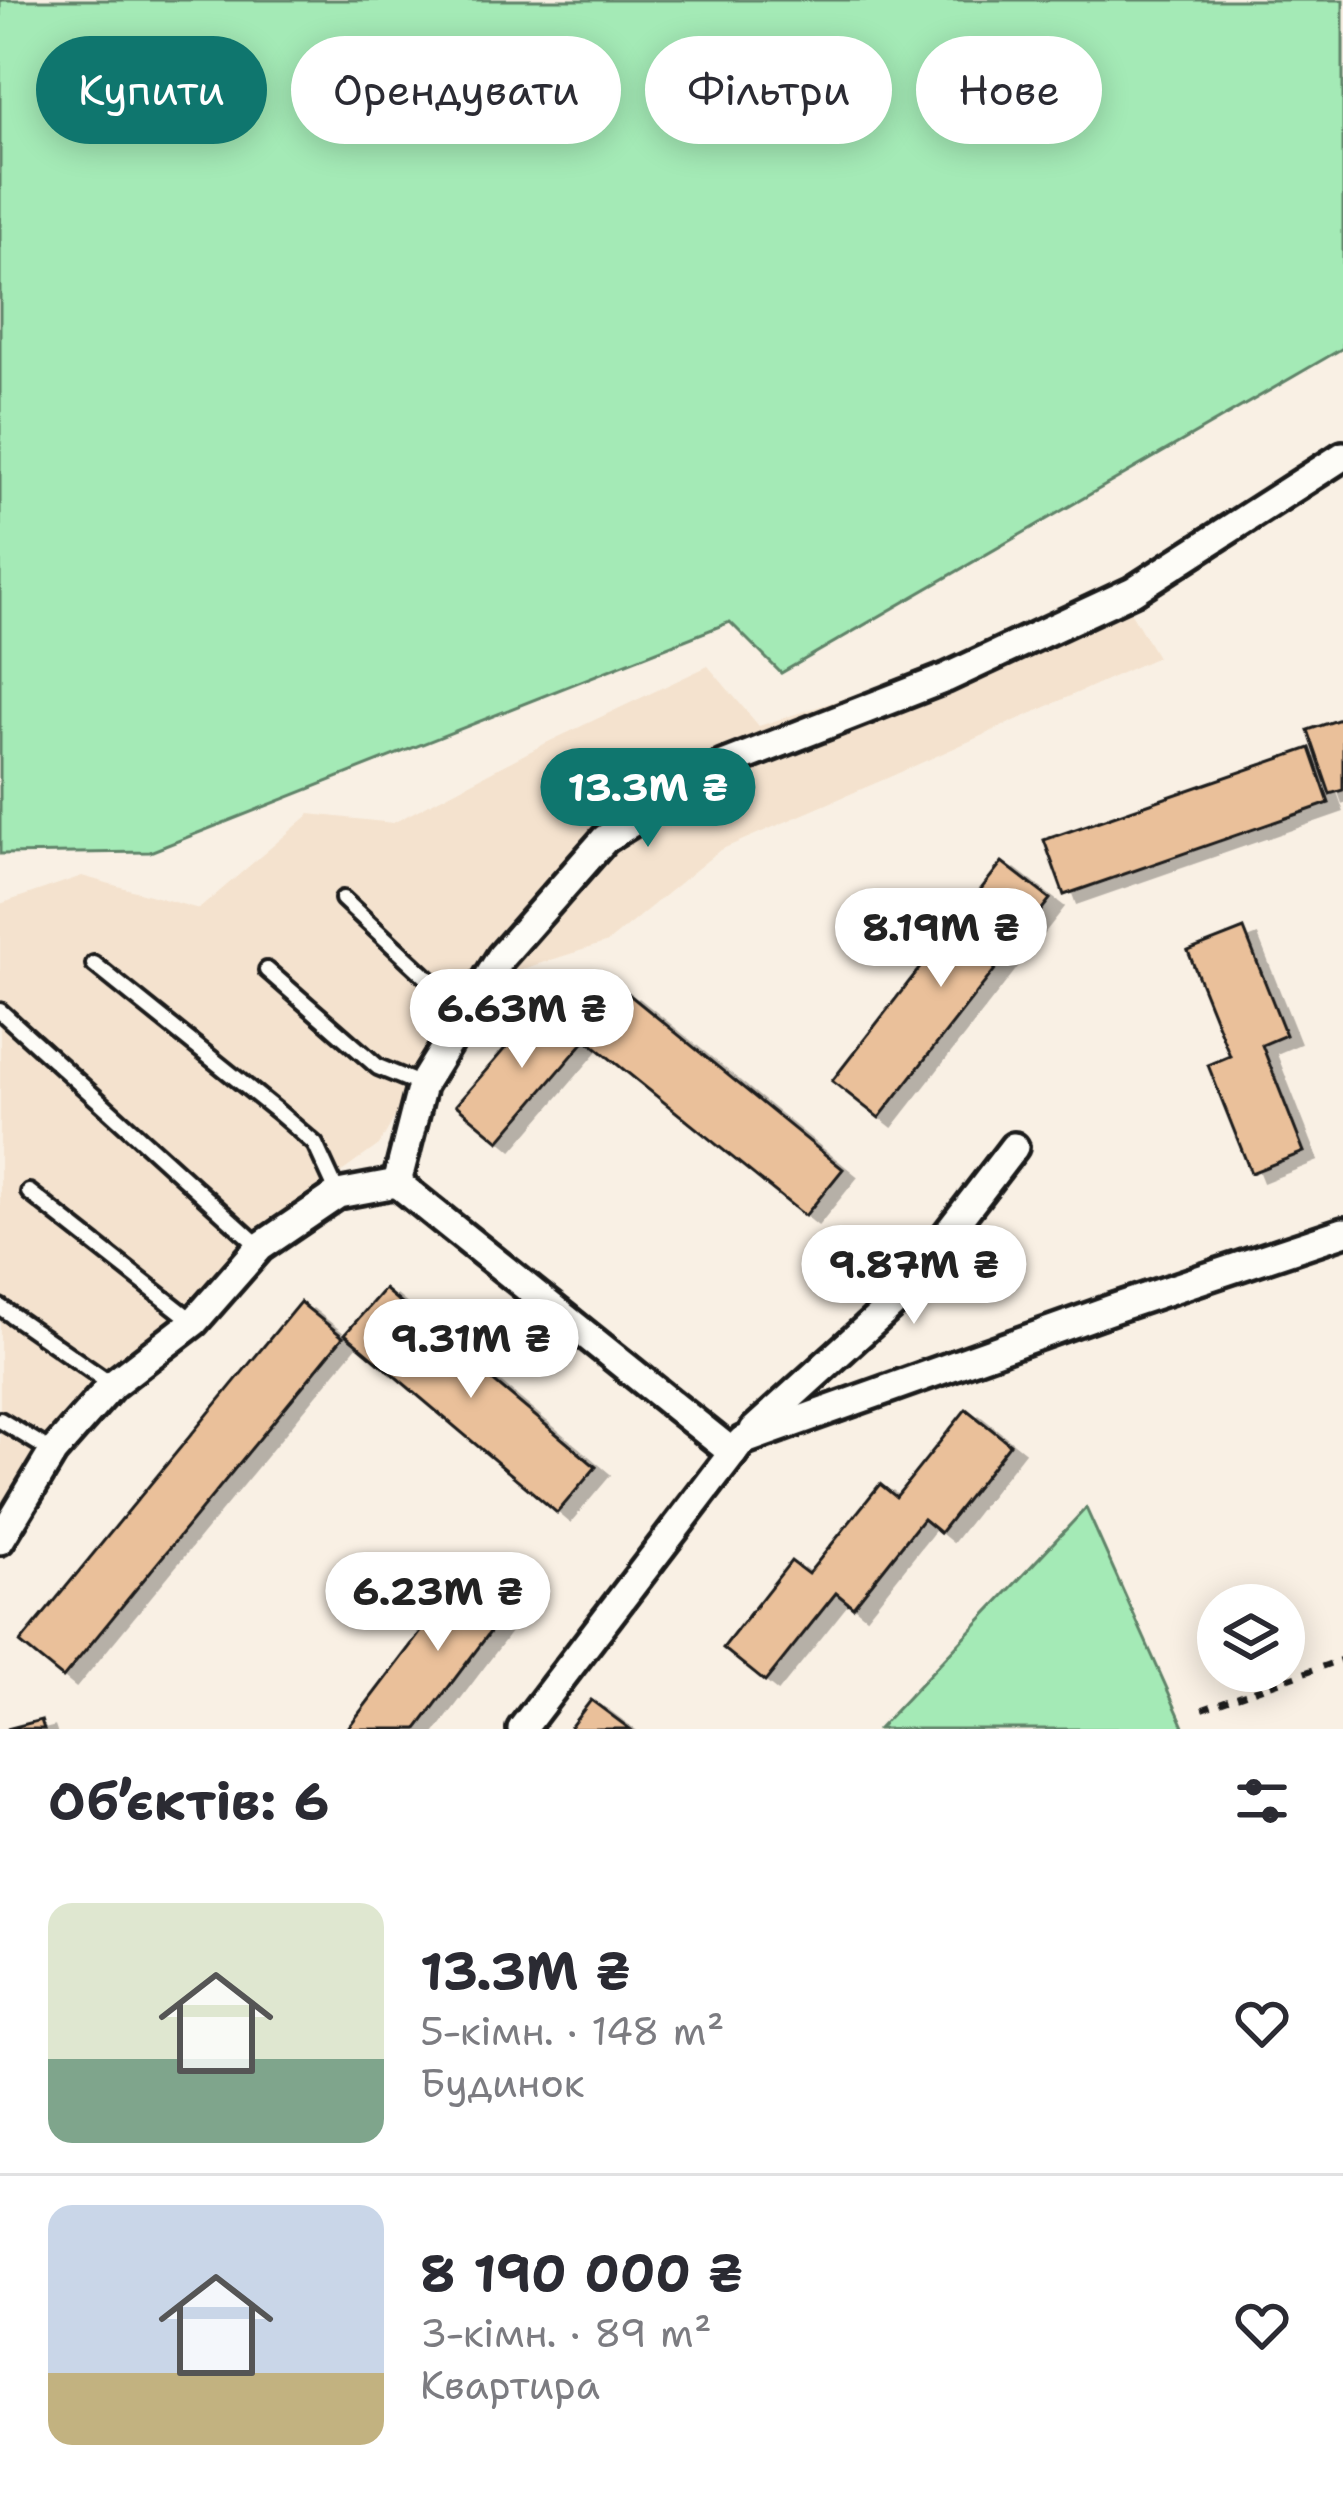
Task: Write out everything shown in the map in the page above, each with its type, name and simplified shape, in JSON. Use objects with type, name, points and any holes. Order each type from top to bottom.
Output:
[{"type":"street","points":[[397,1183],[422,1085],[502,957],[605,839],[723,765],[946,678],[1133,592],[1343,456]]},
{"type":"street","points":[[522,1729],[738,1447],[895,1302],[1014,1147]]},
{"type":"street","points":[[0,1539],[53,1452],[112,1385],[194,1322],[260,1247],[338,1194],[397,1183],[738,1447]]},
{"type":"street","points":[[738,1447],[1112,1310],[1343,1232]]},
{"type":"lane","points":[[343,899],[466,1014]]},
{"type":"lane","points":[[94,964],[315,1144],[338,1194]]},
{"type":"lane","points":[[267,970],[378,1067],[422,1085]]},
{"type":"lane","points":[[0,1011],[260,1247]]},
{"type":"lane","points":[[29,1192],[194,1322]]},
{"type":"lane","points":[[0,1307],[112,1385]]},
{"type":"lane","points":[[0,1420],[53,1452]]},
{"type":"path","points":[[1203,1708],[1343,1659]]},
{"type":"shaded area","points":[[1114,584],[1157,657],[720,850],[608,942],[467,991],[379,1145],[282,1215],[66,1409],[0,1508],[0,904],[82,876],[199,909],[310,814],[393,823],[708,666],[759,726],[949,664]]},
{"type":"green space","points":[[0,0],[1343,0],[1343,348],[781,673],[730,622],[150,852],[0,854]]},
{"type":"green space","points":[[1086,1508],[1185,1729],[878,1729]]},
{"type":"building","points":[[1343,718],[1343,790],[1330,794],[1308,730]]},
{"type":"building","points":[[1310,748],[1329,803],[1064,895],[1044,840]]},
{"type":"building","points":[[1002,862],[1050,899],[879,1118],[832,1081]]},
{"type":"building","points":[[1244,929],[1286,1035],[1262,1045],[1304,1152],[1251,1173],[1208,1065],[1230,1056],[1188,951]]},
{"type":"building","points":[[626,992],[843,1169],[805,1216],[587,1040]]},
{"type":"building","points":[[546,1001],[588,1037],[499,1141],[456,1105]]},
{"type":"building","points":[[384,1289],[596,1467],[557,1513],[345,1334]]},
{"type":"building","points":[[300,1302],[343,1337],[63,1678],[20,1643]]},
{"type":"building","points":[[966,1409],[1010,1444],[940,1533],[923,1519],[853,1607],[836,1593],[765,1682],[723,1648],[791,1561],[808,1574],[880,1484],[896,1497]]},
{"type":"building","points":[[474,1562],[518,1595],[417,1729],[347,1729]]},
{"type":"building","points":[[591,1700],[630,1729],[569,1729]]},
{"type":"building","points":[[41,1720],[44,1729],[7,1729]]}]
